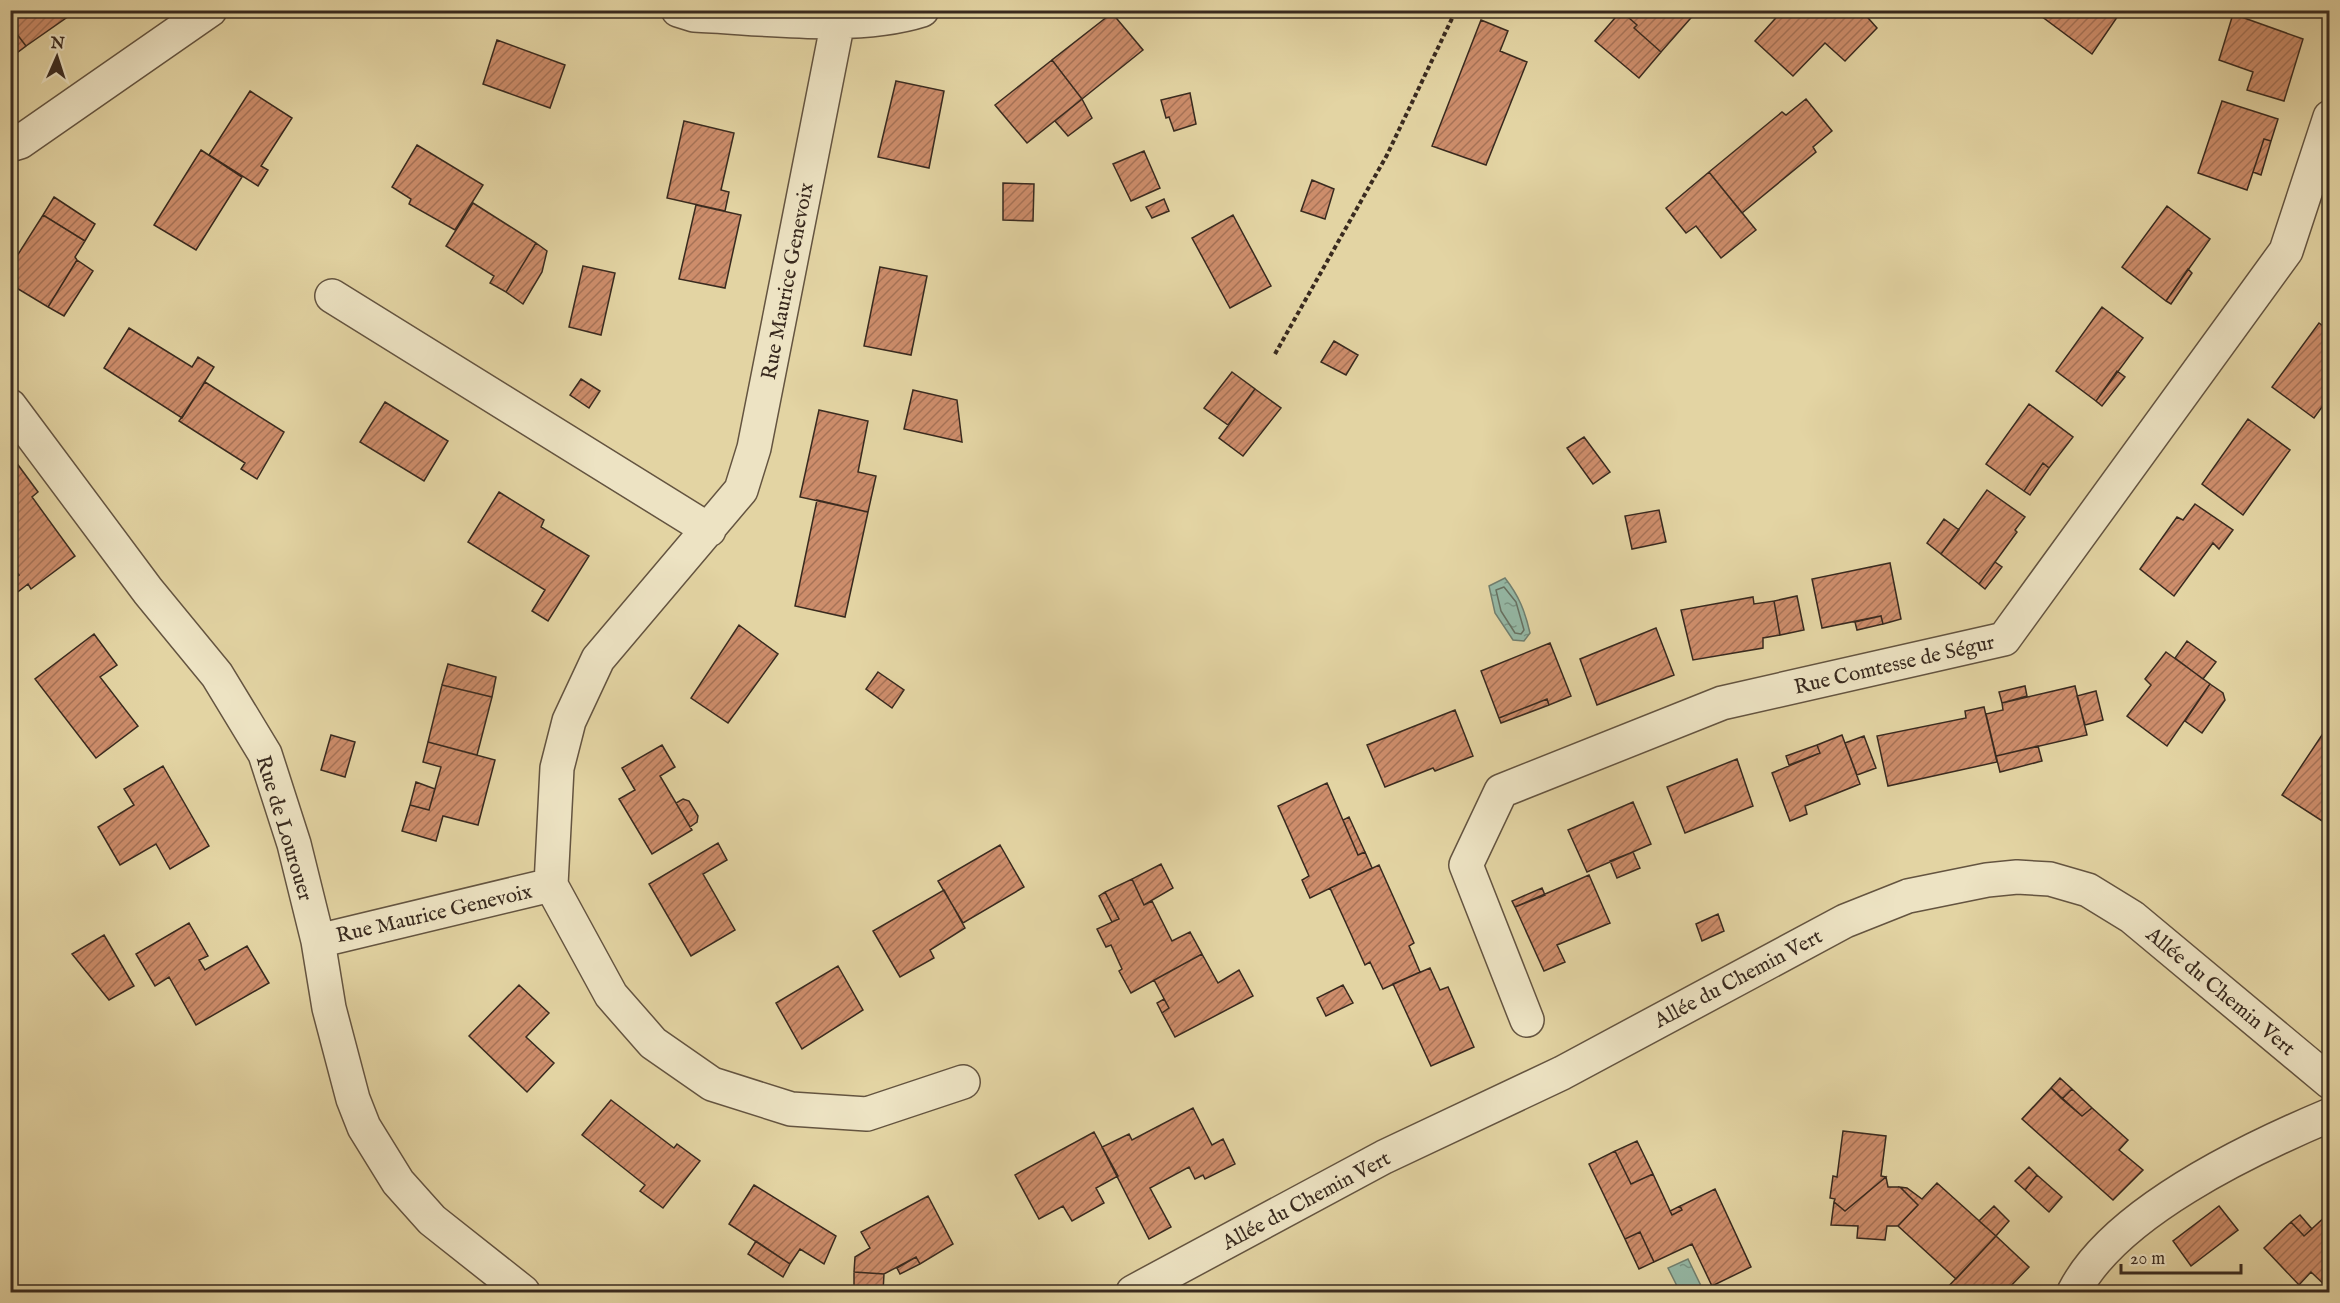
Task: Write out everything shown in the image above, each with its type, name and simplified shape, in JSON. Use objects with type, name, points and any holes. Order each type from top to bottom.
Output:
[{"type":"street","points":[[10,145],[20,142],[210,10]]},
{"type":"street","points":[[678,10],[694,15],[838,21],[908,15],[922,10]]},
{"type":"street","name":"Rue Maurice Genevoix","points":[[838,21],[754,448],[741,490],[598,659],[569,721],[557,768],[551,885],[611,995],[653,1043],[712,1084],[791,1109],[867,1114],[963,1082]]},
{"type":"street","name":"Rue Comtesse de Ségur","points":[[1527,1020],[1466,865],[1501,791],[1722,703],[2004,639],[2286,251],[2330,117]]},
{"type":"street","points":[[332,296],[709,530]]},
{"type":"street","name":"Rue de Lourouer","points":[[10,406],[148,591],[217,675],[265,754],[294,844],[318,941],[329,1008],[353,1100],[364,1127],[398,1182],[432,1220],[523,1293]]},
{"type":"street","name":"Allée du Chemin Vert","points":[[1133,1293],[1384,1157],[1562,1073],[1845,921],[1908,896],[1986,880],[2017,877],[2050,879],[2088,890],[2132,917],[2330,1082]]},
{"type":"street","name":"Rue Maurice Genevoix","points":[[318,941],[551,885]]},
{"type":"street","points":[[2074,1293],[2083,1274],[2098,1254],[2117,1236],[2148,1214],[2247,1153],[2330,1115]]},
{"type":"path","points":[[1275,354],[1387,155],[1456,10]]},
{"type":"water","points":[[1505,578],[1518,598],[1526,618],[1530,633],[1524,641],[1513,640],[1495,613],[1489,586]]},
{"type":"water","points":[[1688,1259],[1704,1292],[1680,1292],[1668,1268]]},
{"type":"building","points":[[10,10],[76,11],[26,46],[10,25]]},
{"type":"building","points":[[1250,10],[1292,10],[1252,17]]},
{"type":"building","points":[[1783,10],[1861,10],[1877,28],[1845,61],[1825,43],[1793,76],[1755,41]]},
{"type":"building","points":[[2033,10],[2122,10],[2092,54]]},
{"type":"building","points":[[1621,11],[1637,25],[1634,28],[1661,52],[1639,78],[1595,41]]},
{"type":"building","points":[[1621,11],[1697,11],[1661,52],[1634,28],[1637,25]]},
{"type":"building","points":[[1112,13],[1143,50],[1082,99],[1052,60]]},
{"type":"building","points":[[2233,14],[2303,39],[2284,101],[2247,90],[2253,72],[2219,60]]},
{"type":"building","points":[[1481,20],[1508,31],[1500,51],[1527,62],[1486,165],[1432,146]]},
{"type":"building","points":[[10,25],[26,46],[10,58]]},
{"type":"building","points":[[497,40],[565,65],[550,108],[483,84]]},
{"type":"building","points":[[1052,60],[1082,99],[1027,143],[995,105]]},
{"type":"building","points":[[896,81],[944,91],[929,168],[878,157]]},
{"type":"building","points":[[250,91],[292,118],[261,166],[268,170],[258,186],[209,155]]},
{"type":"building","points":[[1190,93],[1196,124],[1174,131],[1169,117],[1166,118],[1161,100]]},
{"type":"building","points":[[1082,99],[1092,118],[1068,136],[1055,121]]},
{"type":"building","points":[[1806,99],[1832,131],[1813,147],[1816,152],[1742,213],[1709,172],[1782,112],[1786,115]]},
{"type":"building","points":[[2222,101],[2278,119],[2271,141],[2264,139],[2247,190],[2198,173]]},
{"type":"building","points":[[684,121],[734,133],[721,190],[729,192],[725,211],[667,198]]},
{"type":"building","points":[[2264,139],[2271,141],[2261,175],[2253,172]]},
{"type":"building","points":[[417,145],[483,185],[455,230],[409,204],[411,199],[392,187]]},
{"type":"building","points":[[201,150],[242,177],[196,250],[154,225]]},
{"type":"building","points":[[1144,151],[1160,188],[1131,201],[1113,164]]},
{"type":"building","points":[[1709,172],[1756,230],[1721,258],[1696,226],[1686,233],[1666,208]]},
{"type":"building","points":[[1312,180],[1334,189],[1325,219],[1301,211]]},
{"type":"building","points":[[1003,183],[1034,184],[1033,221],[1003,220]]},
{"type":"building","points":[[54,197],[95,224],[85,241],[43,215]]},
{"type":"building","points":[[1164,199],[1169,211],[1152,218],[1146,207]]},
{"type":"building","points":[[473,203],[536,243],[506,292],[490,283],[494,276],[446,246]]},
{"type":"building","points":[[696,205],[741,215],[725,288],[679,279]]},
{"type":"building","points":[[2167,206],[2210,239],[2166,301],[2122,267]]},
{"type":"building","points":[[43,215],[85,241],[75,257],[77,260],[48,307],[10,284],[10,267]]},
{"type":"building","points":[[1233,215],[1271,286],[1230,308],[1192,238]]},
{"type":"building","points":[[536,243],[547,251],[542,272],[523,304],[506,292]]},
{"type":"building","points":[[77,260],[93,271],[64,316],[48,307]]},
{"type":"building","points":[[583,266],[615,273],[601,335],[569,327]]},
{"type":"building","points":[[880,267],[927,276],[911,355],[864,346]]},
{"type":"building","points":[[2188,269],[2192,273],[2171,304],[2166,301]]},
{"type":"building","points":[[2102,307],[2143,338],[2096,401],[2056,371]]},
{"type":"building","points":[[2319,323],[2330,331],[2330,396],[2314,418],[2272,387]]},
{"type":"building","points":[[129,328],[192,367],[198,357],[214,367],[182,418],[104,368]]},
{"type":"building","points":[[1334,341],[1358,355],[1346,375],[1321,362]]},
{"type":"building","points":[[2117,371],[2125,377],[2102,406],[2096,401]]},
{"type":"building","points":[[1232,372],[1255,389],[1228,425],[1204,408]]},
{"type":"building","points":[[581,379],[600,391],[589,408],[570,395]]},
{"type":"building","points":[[205,382],[284,432],[257,479],[241,469],[245,463],[179,421]]},
{"type":"building","points":[[1255,389],[1281,408],[1243,456],[1219,438]]},
{"type":"building","points":[[913,390],[957,400],[962,442],[904,429]]},
{"type":"building","points":[[385,402],[448,441],[424,481],[360,442]]},
{"type":"building","points":[[2029,404],[2073,437],[2049,468],[2043,463],[2024,491],[1986,464]]},
{"type":"building","points":[[819,410],[868,421],[858,472],[876,476],[868,512],[800,497]]},
{"type":"building","points":[[2248,419],[2290,450],[2243,515],[2202,484]]},
{"type":"building","points":[[1584,437],[1610,472],[1593,484],[1567,448]]},
{"type":"building","points":[[10,454],[38,492],[32,497],[75,556],[31,589],[28,584],[10,598],[10,581],[19,575],[10,563]]},
{"type":"building","points":[[2043,463],[2049,468],[2030,495],[2024,491]]},
{"type":"building","points":[[1987,490],[2025,517],[2015,530],[2017,532],[1979,584],[1941,554]]},
{"type":"building","points":[[499,492],[544,520],[541,527],[589,556],[548,621],[532,611],[545,590],[468,542]]},
{"type":"building","points":[[817,500],[868,512],[845,617],[795,606]]},
{"type":"building","points":[[2195,504],[2233,530],[2219,549],[2213,543],[2174,596],[2140,569],[2177,517],[2183,520]]},
{"type":"building","points":[[1659,510],[1666,542],[1632,549],[1625,516]]},
{"type":"building","points":[[1944,519],[1959,530],[1941,554],[1927,543]]},
{"type":"building","points":[[1995,562],[2002,567],[1985,589],[1979,584]]},
{"type":"building","points":[[1890,563],[1901,619],[1883,624],[1881,616],[1822,628],[1812,579]]},
{"type":"building","points":[[1797,596],[1804,630],[1780,635],[1774,601]]},
{"type":"building","points":[[1753,597],[1754,604],[1774,601],[1780,635],[1763,638],[1763,648],[1693,660],[1681,610]]},
{"type":"building","points":[[1881,616],[1883,624],[1857,630],[1855,622]]},
{"type":"building","points":[[739,625],[778,654],[728,723],[691,698]]},
{"type":"building","points":[[1656,628],[1674,675],[1597,705],[1580,659]]},
{"type":"building","points":[[94,634],[117,665],[100,677],[138,726],[96,758],[35,679]]},
{"type":"building","points":[[2187,641],[2216,662],[2203,679],[2175,658]]},
{"type":"building","points":[[1550,643],[1571,696],[1549,705],[1547,699],[1499,718],[1481,671]]},
{"type":"building","points":[[2166,652],[2210,684],[2167,746],[2127,716],[2151,685],[2145,679]]},
{"type":"building","points":[[448,664],[496,677],[492,697],[442,685]]},
{"type":"building","points":[[878,672],[904,690],[892,708],[866,689]]},
{"type":"building","points":[[2210,684],[2223,693],[2225,700],[2202,733],[2185,721]]},
{"type":"building","points":[[442,685],[492,697],[477,755],[428,742]]},
{"type":"building","points":[[2025,686],[2027,696],[2002,703],[1999,692]]},
{"type":"building","points":[[2075,686],[2087,735],[1996,756],[1986,714],[2003,710],[2002,703]]},
{"type":"building","points":[[2096,691],[2103,720],[2085,725],[2077,696]]},
{"type":"building","points":[[1547,699],[1549,705],[1501,723],[1499,718]]},
{"type":"building","points":[[1984,707],[1997,762],[1888,786],[1877,736],[1966,718],[1965,711]]},
{"type":"building","points":[[1455,710],[1473,756],[1435,771],[1433,768],[1385,787],[1367,745]]},
{"type":"building","points":[[2330,723],[2330,826],[2282,795]]},
{"type":"building","points":[[331,735],[355,742],[345,777],[321,770]]},
{"type":"building","points":[[1842,735],[1860,784],[1805,806],[1807,814],[1790,821],[1772,773],[1820,753],[1817,745]]},
{"type":"building","points":[[1864,736],[1876,768],[1857,775],[1845,743]]},
{"type":"building","points":[[428,742],[495,760],[478,825],[443,816],[436,841],[402,831],[410,805],[429,810],[441,767],[423,762]]},
{"type":"building","points":[[662,745],[675,767],[660,776],[692,830],[652,854],[619,799],[635,790],[622,768]]},
{"type":"building","points":[[1817,745],[1820,753],[1789,765],[1786,756]]},
{"type":"building","points":[[2038,746],[2042,761],[2000,772],[1996,756]]},
{"type":"building","points":[[1737,759],[1753,806],[1685,833],[1667,787]]},
{"type":"building","points":[[163,766],[209,846],[170,869],[156,844],[120,865],[98,827],[134,805],[124,789]]},
{"type":"building","points":[[416,782],[435,789],[429,810],[410,805]]},
{"type":"building","points":[[1327,783],[1358,855],[1365,852],[1372,868],[1310,898],[1302,880],[1309,876],[1278,806]]},
{"type":"building","points":[[683,799],[689,801],[698,816],[697,822],[690,827],[676,803]]},
{"type":"building","points":[[1633,802],[1651,844],[1587,872],[1568,830]]},
{"type":"building","points":[[1349,817],[1365,852],[1358,855],[1343,820]]},
{"type":"building","points":[[718,843],[727,860],[703,874],[735,930],[691,956],[649,884]]},
{"type":"building","points":[[1000,845],[1024,887],[963,923],[938,881]]},
{"type":"building","points":[[1633,852],[1640,868],[1617,878],[1610,861]]},
{"type":"building","points":[[1161,864],[1173,888],[1144,905],[1132,879]]},
{"type":"building","points":[[1379,865],[1414,943],[1409,946],[1420,972],[1383,989],[1370,962],[1365,965],[1330,888]]},
{"type":"building","points":[[1589,875],[1610,923],[1557,945],[1565,962],[1544,971],[1515,907]]},
{"type":"building","points":[[1132,879],[1144,905],[1152,901],[1172,941],[1190,932],[1202,954],[1131,993],[1119,971],[1122,969],[1111,945],[1106,947],[1097,929],[1119,919],[1105,892]]},
{"type":"building","points":[[1542,888],[1545,895],[1515,907],[1512,901]]},
{"type":"building","points":[[944,890],[965,928],[930,950],[934,958],[900,977],[873,931]]},
{"type":"building","points":[[1105,892],[1119,919],[1112,922],[1099,896]]},
{"type":"building","points":[[1718,914],[1724,931],[1702,941],[1696,924]]},
{"type":"building","points":[[189,923],[208,956],[199,960],[205,970],[247,946],[269,983],[196,1025],[169,977],[155,986],[136,954]]},
{"type":"building","points":[[104,935],[134,986],[109,1000],[72,954]]},
{"type":"building","points":[[1202,954],[1218,983],[1239,970],[1253,996],[1175,1037],[1162,1013],[1169,1008],[1154,980]]},
{"type":"building","points":[[838,966],[863,1010],[802,1049],[776,1003]]},
{"type":"building","points":[[1430,968],[1440,990],[1448,987],[1474,1047],[1431,1066],[1393,984]]},
{"type":"building","points":[[519,985],[549,1013],[526,1037],[554,1063],[527,1092],[469,1036]]},
{"type":"building","points":[[1343,985],[1353,1003],[1326,1016],[1317,998]]},
{"type":"building","points":[[1164,999],[1169,1008],[1162,1013],[1157,1003]]},
{"type":"building","points":[[2060,1078],[2072,1089],[2062,1099],[2051,1088]]},
{"type":"building","points":[[2051,1088],[2082,1116],[2092,1108],[2128,1140],[2119,1150],[2143,1170],[2113,1200],[2022,1119]]},
{"type":"building","points":[[2072,1089],[2092,1108],[2082,1116],[2062,1099]]},
{"type":"building","points":[[611,1100],[674,1148],[677,1144],[700,1161],[663,1208],[640,1191],[645,1185],[582,1135]]},
{"type":"building","points":[[1193,1108],[1212,1145],[1223,1139],[1235,1164],[1205,1179],[1203,1175],[1195,1179],[1189,1167],[1150,1188],[1171,1227],[1149,1239],[1102,1147],[1129,1134],[1132,1140]]},
{"type":"building","points":[[1843,1131],[1886,1136],[1881,1176],[1886,1177],[1845,1211],[1834,1202],[1835,1199],[1830,1198],[1833,1176],[1837,1177]]},
{"type":"building","points":[[1094,1132],[1118,1176],[1096,1188],[1104,1203],[1072,1221],[1063,1206],[1039,1219],[1015,1175]]},
{"type":"building","points":[[1637,1141],[1653,1174],[1631,1184],[1615,1151]]},
{"type":"building","points":[[1615,1151],[1631,1184],[1653,1174],[1672,1215],[1682,1210],[1680,1206],[1715,1189],[1751,1267],[1712,1286],[1692,1244],[1654,1262],[1640,1232],[1625,1239],[1589,1164]]},
{"type":"building","points":[[2029,1167],[2037,1175],[2025,1190],[2015,1181]]},
{"type":"building","points":[[2037,1175],[2062,1197],[2049,1212],[2025,1190]]},
{"type":"building","points":[[1886,1177],[1888,1187],[1900,1187],[1918,1205],[1898,1226],[1887,1226],[1885,1240],[1857,1238],[1858,1226],[1831,1225],[1834,1202],[1845,1211]]},
{"type":"building","points":[[1937,1183],[1996,1236],[1956,1279],[1898,1226],[1918,1205],[1900,1187],[1907,1188],[1922,1199]]},
{"type":"building","points":[[754,1185],[836,1236],[824,1264],[800,1249],[790,1264],[729,1224]]},
{"type":"building","points":[[928,1196],[953,1244],[920,1264],[916,1257],[884,1274],[854,1272],[855,1257],[870,1248],[861,1232]]},
{"type":"building","points":[[1680,1206],[1682,1210],[1672,1215],[1670,1211]]},
{"type":"building","points":[[1994,1206],[2009,1221],[1996,1236],[1979,1221]]},
{"type":"building","points":[[2219,1206],[2238,1230],[2191,1266],[2173,1241]]},
{"type":"building","points":[[2300,1215],[2312,1229],[2304,1236],[2291,1222]]},
{"type":"building","points":[[2327,1215],[2330,1217],[2330,1290],[2311,1272],[2299,1285],[2264,1248],[2291,1222],[2304,1236]]},
{"type":"building","points":[[1640,1232],[1654,1262],[1639,1269],[1625,1239]]},
{"type":"building","points":[[1996,1236],[2029,1267],[2005,1292],[1950,1292],[1946,1289]]},
{"type":"building","points":[[756,1241],[790,1264],[783,1277],[748,1254]]},
{"type":"building","points":[[916,1257],[920,1264],[900,1274],[897,1268]]},
{"type":"building","points":[[854,1272],[884,1274],[883,1292],[854,1292]]}]
